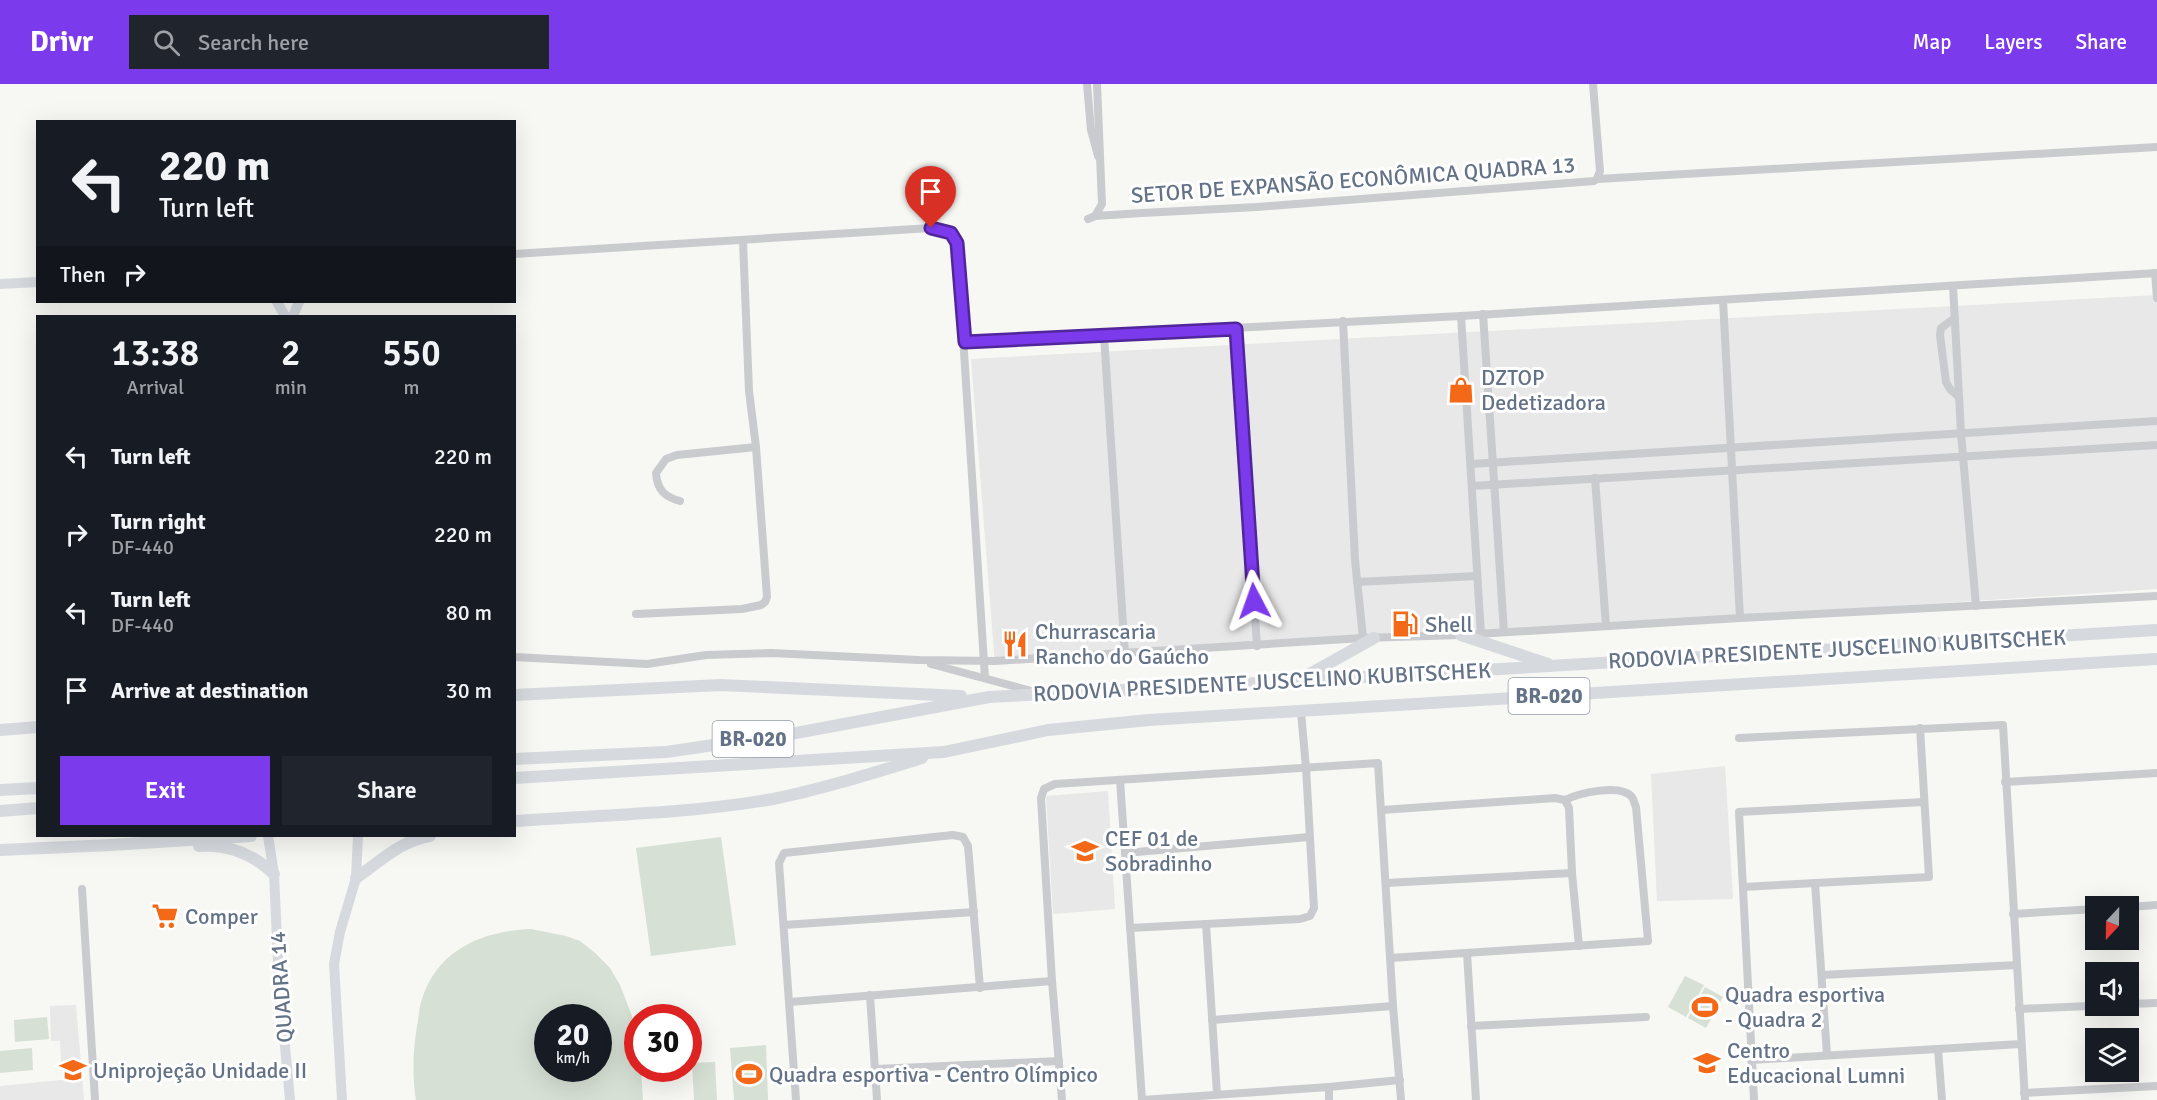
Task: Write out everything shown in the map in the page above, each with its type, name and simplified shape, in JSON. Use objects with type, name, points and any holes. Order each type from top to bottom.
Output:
[{"type":"highway","name":"RODOVIA PRESIDENTE JUSCELINO KUBITSCHEK","points":[[516,759],[666,752],[796,733],[990,697],[2157,630]]},
{"type":"highway","points":[[1461,635],[1555,666]]},
{"type":"highway","points":[[1298,681],[1369,638]]},
{"type":"highway","name":"RODOVIA PRESIDENTE JUSCELINO KUBITSCHEK","points":[[516,778],[944,752],[1048,730],[1090,725],[2157,659]]},
{"type":"highway","name":"BR-020","points":[[516,695],[722,685],[901,695],[990,697]]},
{"type":"highway","points":[[0,730],[36,727]]},
{"type":"highway","name":"BR-020","points":[[516,821],[681,810],[765,800],[831,785],[944,752]]},
{"type":"highway","points":[[0,790],[36,788]]},
{"type":"highway","points":[[0,810],[36,808]]},
{"type":"highway","points":[[0,850],[233,837]]},
{"type":"highway","points":[[356,878],[391,850],[423,837]]},
{"type":"highway","points":[[111,845],[153,848],[212,845],[242,852],[274,874]]},
{"type":"main road","points":[[0,284],[36,282]]},
{"type":"main road","name":"QUADRA 14","points":[[268,837],[274,874],[277,957],[290,1100]]},
{"type":"main road","points":[[342,1100],[334,964],[340,932],[356,878],[358,837]]},
{"type":"street","points":[[1087,84],[1091,130],[1100,165]]},
{"type":"street","points":[[1097,84],[1100,165]]},
{"type":"street","name":"SETOR DE EXPANSÃO ECONÔMICA QUADRA 13","points":[[1100,165],[1102,204],[1092,218],[1590,182],[1597,179],[1600,171],[1593,84]]},
{"type":"street","points":[[1597,179],[2157,147]]},
{"type":"street","points":[[516,254],[931,228],[951,233],[957,243],[965,342],[985,678]]},
{"type":"street","points":[[636,614],[742,609],[755,607],[765,602],[768,590],[748,382],[743,241]]},
{"type":"street","points":[[965,342],[1461,316],[2156,273],[2157,298]]},
{"type":"street","points":[[1953,286],[1961,433],[1976,606]]},
{"type":"street","points":[[1723,300],[1740,618]]},
{"type":"street","points":[[1483,314],[1504,632]]},
{"type":"street","points":[[1461,316],[1481,634]]},
{"type":"street","points":[[1955,318],[1941,328],[1940,335],[1946,382],[1959,398]]},
{"type":"street","points":[[1343,321],[1358,582],[1369,638]]},
{"type":"street","points":[[1236,329],[1257,646]]},
{"type":"street","points":[[1104,336],[1125,654]]},
{"type":"street","points":[[1472,464],[2157,422]]},
{"type":"street","points":[[1472,486],[2157,445]]},
{"type":"street","points":[[680,501],[669,498],[657,483],[656,473],[666,459],[677,455],[756,447]]},
{"type":"street","points":[[1595,478],[1606,626]]},
{"type":"street","points":[[1358,582],[1477,576]]},
{"type":"street","points":[[516,657],[647,664],[705,655],[771,653],[983,661],[2157,596]]},
{"type":"street","points":[[920,660],[1043,695]]},
{"type":"street","points":[[1130,928],[1300,919],[1310,916],[1314,908],[1301,712]]},
{"type":"street","points":[[1739,738],[2003,725],[2025,1096],[2157,1086]]},
{"type":"street","points":[[1743,886],[1929,877],[1920,728]]},
{"type":"street","points":[[1062,1100],[1041,798],[1044,789],[1055,784],[1378,763],[1401,1100]]},
{"type":"street","points":[[2005,782],[2157,773]]},
{"type":"street","points":[[1120,780],[1142,1100],[1400,1080]]},
{"type":"street","points":[[1382,810],[1555,798],[1565,800],[1575,795],[1609,790],[1623,791],[1632,796],[1636,807],[1648,941],[1390,958]]},
{"type":"street","points":[[1565,800],[1569,808],[1579,946]]},
{"type":"street","points":[[1754,1100],[1739,812],[1924,802]]},
{"type":"street","points":[[796,1100],[779,863],[781,856],[788,852],[953,835],[963,837],[968,846],[980,988]]},
{"type":"street","points":[[1125,853],[1309,837]]},
{"type":"street","points":[[1386,883],[1572,873]]},
{"type":"street","points":[[1815,883],[1827,1055]]},
{"type":"street","points":[[82,889],[95,1100]]},
{"type":"street","points":[[2139,906],[2157,905]]},
{"type":"street","points":[[2013,914],[2085,910]]},
{"type":"street","points":[[784,925],[974,912]]},
{"type":"street","points":[[1206,924],[1217,1094]]},
{"type":"street","points":[[1467,953],[1476,1100]]},
{"type":"street","points":[[1822,975],[2016,965]]},
{"type":"street","points":[[790,1002],[1052,981]]},
{"type":"street","points":[[870,995],[877,1100]]},
{"type":"street","points":[[2139,1004],[2157,1003]]},
{"type":"street","points":[[1212,1020],[1393,1006]]},
{"type":"street","points":[[2019,1009],[2085,1006]]},
{"type":"street","points":[[1471,1026],[1646,1017]]},
{"type":"street","points":[[1752,1060],[2021,1044]]},
{"type":"street","points":[[1938,1049],[1942,1100]]},
{"type":"street","points":[[876,1069],[1059,1061]]},
{"type":"street","points":[[1329,1087],[1329,1100]]},
{"type":"street","points":[[2108,1088],[2109,1100]]},
{"type":"shaded area","points":[[2157,295],[2157,589],[995,665],[971,359]]},
{"type":"shaded area","points":[[1725,766],[1733,899],[1657,901],[1651,774]]},
{"type":"shaded area","points":[[1108,791],[1115,909],[1053,914],[1046,796]]},
{"type":"shaded area","points":[[721,837],[736,945],[651,956],[636,848]]},
{"type":"shaded area","points":[[531,929],[566,936],[580,941],[610,968],[627,1004],[624,1004],[624,1082],[642,1082],[643,1100],[416,1100],[415,1044],[420,1005],[429,982],[451,955],[464,946],[496,934]]},
{"type":"shaded area","name":"Quadra esportiva - Quadra 2","points":[[1685,976],[1704,985],[1686,1017],[1668,1007]]},
{"type":"shaded area","name":"Quadra esportiva - Quadra 2","points":[[1705,987],[1723,997],[1706,1028],[1688,1018]]},
{"type":"shaded area","points":[[76,1005],[84,1100],[0,1100],[0,1086],[62,1080],[60,1041],[51,1041],[50,1006]]},
{"type":"shaded area","points":[[47,1017],[49,1039],[15,1042],[14,1020]]},
{"type":"shaded area","name":"Quadra esportiva - Centro Olímpico","points":[[766,1045],[768,1100],[734,1100],[730,1048]]},
{"type":"shaded area","points":[[32,1048],[33,1070],[0,1073],[0,1051]]},
{"type":"shaded area","name":"Quadra esportiva - Centro Olímpico","points":[[715,1062],[717,1100],[694,1100],[693,1082],[702,1082],[702,1063]]},
{"type":"place","name":"DZTOP Dedetizadora","points":[[1461,390]]},
{"type":"place","name":"Shell","points":[[1405,624]]},
{"type":"place","name":"Churrascaria Rancho do Gaúcho","points":[[1015,644]]},
{"type":"place","name":"CEF 01 de Sobradinho","points":[[1085,851]]},
{"type":"place","name":"Comper","points":[[165,916]]},
{"type":"place","name":"Quadra esportiva - Quadra 2","points":[[1705,1007]]},
{"type":"place","name":"Centro Educacional Lumni","points":[[1707,1063]]},
{"type":"place","name":"Uniprojeção Unidade II","points":[[73,1070]]},
{"type":"place","name":"Quadra esportiva - Centro Olímpico","points":[[749,1074]]},
{"type":"route","points":[[931,228],[951,233],[957,243],[965,342],[1236,329],[1254,601]]}]
